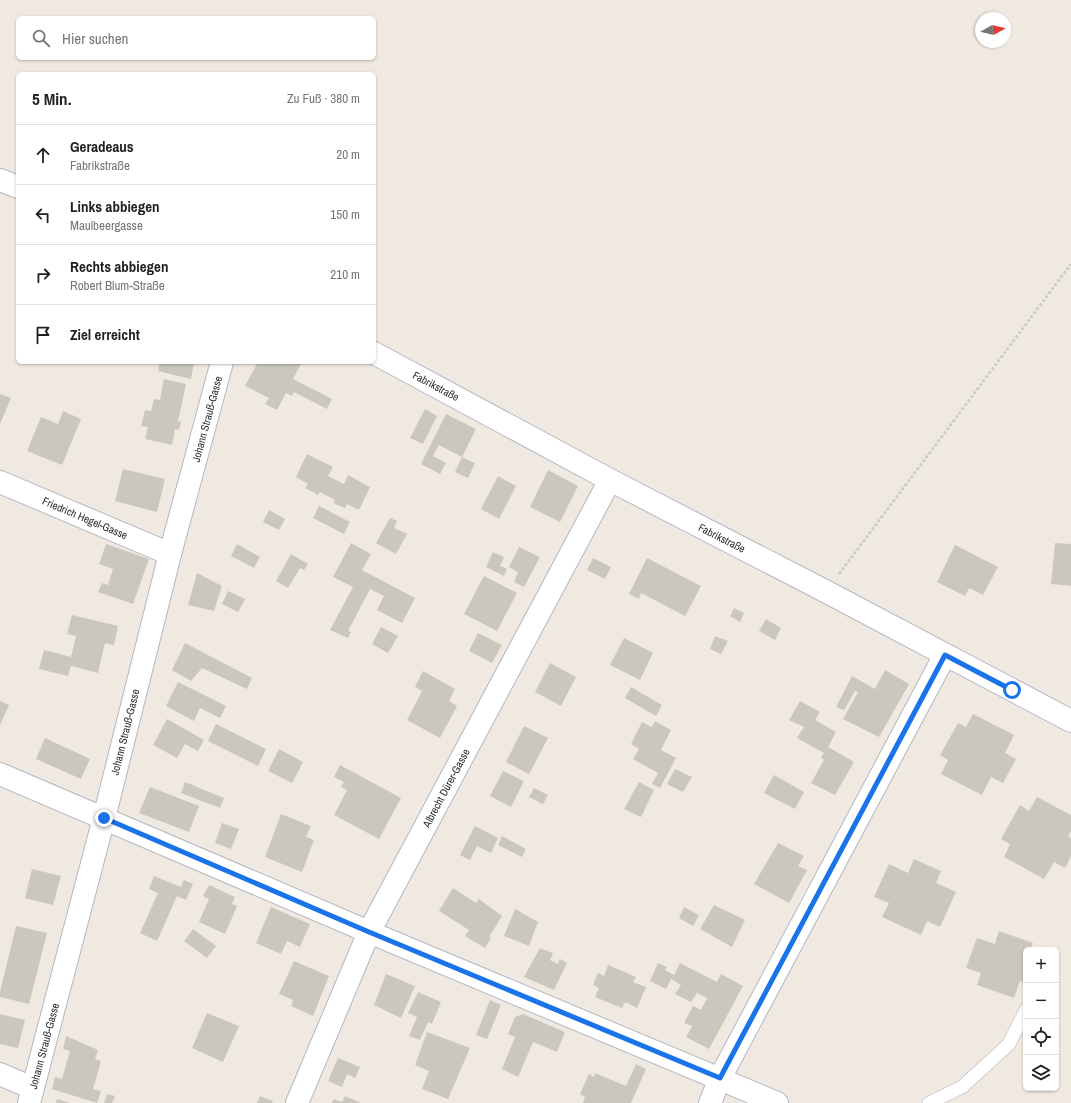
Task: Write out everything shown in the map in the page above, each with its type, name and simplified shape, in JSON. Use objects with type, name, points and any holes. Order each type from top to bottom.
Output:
[{"type":"street","points":[[0,180],[16,186]]},
{"type":"street","name":"Fabrikstraße","points":[[376,354],[610,480],[825,591],[1071,721]]},
{"type":"street","name":"Johann Strauß-Gasse","points":[[31,1095],[104,818],[170,554],[221,364]]},
{"type":"street","name":"Albrecht Dürer-Gasse","points":[[297,1103],[369,932],[610,480]]},
{"type":"street","name":"Friedrich Hegel-Gasse","points":[[0,482],[170,554]]},
{"type":"street","points":[[710,1103],[720,1078],[945,655]]},
{"type":"street","points":[[0,774],[369,932],[777,1103]]},
{"type":"street","points":[[0,1074],[31,1095]]},
{"type":"lane","points":[[929,1103],[962,1086],[1009,1044],[1023,1016]]},
{"type":"path","points":[[825,591],[1071,264]]},
{"type":"building","points":[[160,364],[194,364],[191,379],[158,371]]},
{"type":"building","points":[[257,364],[301,364],[293,379],[332,399],[327,409],[294,392],[292,396],[286,393],[277,410],[265,404],[269,398],[245,386]]},
{"type":"building","points":[[164,379],[186,384],[178,421],[181,422],[179,430],[175,429],[172,445],[145,439],[148,427],[141,426],[145,410],[151,411],[154,399],[160,400]]},
{"type":"building","points":[[0,394],[11,398],[0,424]]},
{"type":"building","points":[[425,409],[437,416],[423,444],[410,438]]},
{"type":"building","points":[[63,411],[81,419],[62,465],[27,451],[41,417],[58,424]]},
{"type":"building","points":[[446,414],[476,429],[462,457],[439,445],[433,456],[446,463],[440,474],[421,464]]},
{"type":"building","points":[[307,454],[333,467],[328,476],[344,484],[348,475],[370,487],[359,510],[347,504],[345,508],[333,503],[335,500],[320,492],[318,495],[305,488],[308,484],[296,477]]},
{"type":"building","points":[[462,457],[475,463],[468,478],[455,472]]},
{"type":"building","points":[[123,469],[165,479],[157,512],[115,501]]},
{"type":"building","points":[[548,470],[578,486],[560,522],[530,507]]},
{"type":"building","points":[[498,476],[516,486],[499,519],[481,509]]},
{"type":"building","points":[[319,506],[350,522],[344,534],[313,518]]},
{"type":"building","points":[[269,510],[285,519],[279,530],[263,522]]},
{"type":"building","points":[[390,518],[397,521],[394,528],[407,534],[396,554],[376,543]]},
{"type":"building","points":[[351,543],[371,554],[362,570],[415,598],[402,623],[377,610],[384,596],[370,589],[348,631],[351,632],[348,638],[330,630],[353,587],[333,577]]},
{"type":"building","points":[[1055,543],[1071,544],[1071,586],[1051,584]]},
{"type":"building","points":[[106,544],[149,559],[133,604],[98,592],[102,583],[108,585],[113,569],[99,564]]},
{"type":"building","points":[[237,544],[260,557],[254,568],[231,556]]},
{"type":"building","points":[[955,545],[998,567],[983,595],[969,588],[965,596],[937,582]]},
{"type":"building","points":[[519,547],[540,557],[524,587],[514,582],[518,572],[509,567]]},
{"type":"building","points":[[493,552],[504,557],[500,566],[507,569],[504,576],[486,567]]},
{"type":"building","points":[[291,554],[308,564],[304,570],[300,568],[288,588],[276,581]]},
{"type":"building","points":[[593,558],[611,567],[605,579],[587,570]]},
{"type":"building","points":[[647,558],[701,586],[685,616],[641,593],[639,599],[629,594]]},
{"type":"building","points":[[197,573],[222,586],[214,611],[188,605]]},
{"type":"building","points":[[484,576],[517,593],[497,631],[464,614]]},
{"type":"building","points":[[228,591],[245,599],[238,612],[222,604]]},
{"type":"building","points":[[734,608],[744,613],[740,622],[730,616]]},
{"type":"building","points":[[72,615],[118,626],[114,645],[105,643],[98,673],[71,666],[68,676],[39,669],[44,650],[71,657],[76,636],[67,634]]},
{"type":"building","points":[[766,619],[781,628],[775,640],[759,631]]},
{"type":"building","points":[[381,627],[398,636],[388,653],[372,644]]},
{"type":"building","points":[[478,633],[502,645],[492,663],[469,651]]},
{"type":"building","points":[[715,636],[728,641],[721,654],[710,649]]},
{"type":"building","points":[[624,638],[653,653],[640,680],[610,665]]},
{"type":"building","points":[[185,643],[252,678],[247,689],[202,668],[191,681],[172,670]]},
{"type":"building","points":[[550,663],[576,677],[561,706],[535,692]]},
{"type":"building","points":[[885,670],[909,684],[879,737],[843,719],[858,692],[855,691],[844,710],[836,707],[852,676],[875,689]]},
{"type":"building","points":[[423,671],[455,689],[449,701],[457,706],[440,738],[407,720],[422,691],[415,687]]},
{"type":"building","points":[[178,682],[226,706],[220,718],[200,708],[194,721],[166,706]]},
{"type":"building","points":[[631,687],[662,705],[656,716],[625,698]]},
{"type":"building","points":[[0,701],[9,705],[0,725]]},
{"type":"building","points":[[800,701],[820,712],[815,720],[836,732],[828,747],[854,762],[835,795],[811,783],[824,760],[821,757],[824,753],[797,738],[804,727],[789,720]]},
{"type":"building","points":[[973,714],[1014,735],[1005,753],[1016,759],[1003,783],[991,777],[982,795],[941,774],[948,760],[940,755],[958,723],[966,727]]},
{"type":"building","points":[[167,719],[204,740],[198,751],[185,744],[177,758],[153,745]]},
{"type":"building","points":[[655,721],[671,730],[661,750],[676,758],[660,788],[652,784],[658,773],[633,759],[639,749],[631,744],[642,722],[652,727]]},
{"type":"building","points":[[216,724],[266,749],[258,766],[208,741]]},
{"type":"building","points":[[524,726],[548,738],[529,774],[506,762]]},
{"type":"building","points":[[45,738],[90,759],[81,779],[36,759]]},
{"type":"building","points":[[279,749],[303,762],[292,783],[268,771]]},
{"type":"building","points":[[340,765],[401,798],[379,839],[334,815],[347,790],[341,787],[344,782],[334,777]]},
{"type":"building","points":[[675,769],[692,777],[683,792],[667,784]]},
{"type":"building","points":[[503,771],[524,781],[511,807],[490,796]]},
{"type":"building","points":[[774,775],[804,792],[795,809],[764,793]]},
{"type":"building","points":[[185,782],[224,798],[220,808],[181,793]]},
{"type":"building","points":[[639,782],[654,790],[641,817],[624,809]]},
{"type":"building","points":[[150,787],[199,806],[189,832],[139,813]]},
{"type":"building","points":[[534,788],[548,795],[543,804],[529,797]]},
{"type":"building","points":[[1037,797],[1071,815],[1071,831],[1068,836],[1071,838],[1071,856],[1065,868],[1054,862],[1044,879],[1004,857],[1010,844],[1001,839],[1020,805],[1029,811]]},
{"type":"building","points":[[281,814],[311,826],[306,837],[314,840],[302,872],[265,857]]},
{"type":"building","points":[[222,823],[239,829],[231,849],[215,843]]},
{"type":"building","points":[[475,826],[498,838],[491,853],[477,846],[470,860],[460,855]]},
{"type":"building","points":[[502,836],[526,849],[522,857],[498,845]]},
{"type":"building","points":[[778,843],[804,856],[798,866],[807,870],[789,903],[754,884]]},
{"type":"building","points":[[914,859],[941,871],[936,883],[956,892],[940,927],[927,921],[921,935],[882,917],[889,903],[874,897],[889,864],[908,873]]},
{"type":"building","points":[[32,869],[61,876],[53,905],[25,898]]},
{"type":"building","points":[[154,876],[181,887],[184,880],[193,884],[186,900],[177,896],[157,941],[140,933],[158,893],[149,889]]},
{"type":"building","points":[[209,885],[235,897],[232,904],[237,906],[225,934],[199,922],[209,899],[203,896]]},
{"type":"building","points":[[453,888],[476,903],[479,899],[502,916],[489,937],[491,938],[485,948],[465,936],[469,930],[439,911]]},
{"type":"building","points":[[714,905],[745,920],[732,947],[700,929]]},
{"type":"building","points":[[271,907],[310,924],[300,947],[287,941],[281,954],[256,943]]},
{"type":"building","points":[[684,907],[699,915],[693,926],[679,918]]},
{"type":"building","points":[[515,909],[538,922],[529,946],[504,936]]},
{"type":"building","points":[[16,926],[47,933],[29,1004],[0,997]]},
{"type":"building","points":[[193,929],[216,946],[207,958],[184,941]]},
{"type":"building","points":[[999,931],[1033,943],[1031,947],[1023,947],[1023,982],[1020,981],[1014,998],[977,985],[981,973],[966,968],[977,938],[995,944]]},
{"type":"building","points":[[540,948],[553,953],[550,960],[558,964],[560,959],[567,963],[554,990],[524,977]]},
{"type":"building","points":[[294,961],[329,976],[313,1016],[291,1006],[293,1000],[279,994]]},
{"type":"building","points":[[658,963],[667,967],[665,970],[674,975],[680,963],[717,982],[721,974],[743,986],[709,1049],[686,1037],[692,1026],[684,1023],[693,1006],[701,1010],[707,998],[697,993],[691,1002],[675,994],[681,985],[671,979],[666,989],[650,981]]},
{"type":"building","points":[[608,965],[636,977],[633,982],[646,987],[637,1008],[625,1002],[622,1008],[595,997],[599,988],[593,985],[598,973],[604,976]]},
{"type":"building","points":[[386,974],[415,986],[401,1018],[374,1005]]},
{"type":"building","points":[[418,992],[441,1002],[432,1024],[428,1022],[420,1040],[409,1036],[417,1017],[408,1013]]},
{"type":"building","points":[[490,1000],[501,1005],[487,1039],[476,1035]]},
{"type":"building","points":[[207,1013],[239,1026],[223,1062],[192,1048]]},
{"type":"building","points":[[0,1014],[25,1020],[18,1048],[0,1044]]},
{"type":"building","points":[[523,1014],[565,1032],[557,1052],[533,1042],[518,1077],[502,1069],[515,1037],[508,1034],[515,1017]]},
{"type":"building","points":[[427,1032],[470,1048],[448,1099],[422,1089],[429,1071],[415,1065]]},
{"type":"building","points":[[66,1036],[98,1050],[95,1059],[101,1061],[93,1089],[101,1091],[97,1103],[52,1089],[55,1077],[62,1079],[70,1051],[63,1049]]},
{"type":"building","points":[[338,1058],[360,1067],[355,1078],[347,1074],[342,1087],[328,1081]]},
{"type":"building","points":[[636,1064],[646,1069],[631,1103],[583,1103],[585,1097],[580,1094],[589,1074],[594,1077],[595,1073],[626,1086]]},
{"type":"building","points":[[107,1094],[115,1096],[112,1103],[104,1103]]},
{"type":"building","points":[[260,1096],[273,1101],[272,1103],[257,1103]]},
{"type":"building","points":[[345,1096],[361,1103],[332,1103],[334,1099],[342,1102]]},
{"type":"building","points":[[57,1099],[70,1103],[56,1103]]},
{"type":"route","points":[[104,818],[369,932],[720,1078],[945,655],[1012,690]]}]
